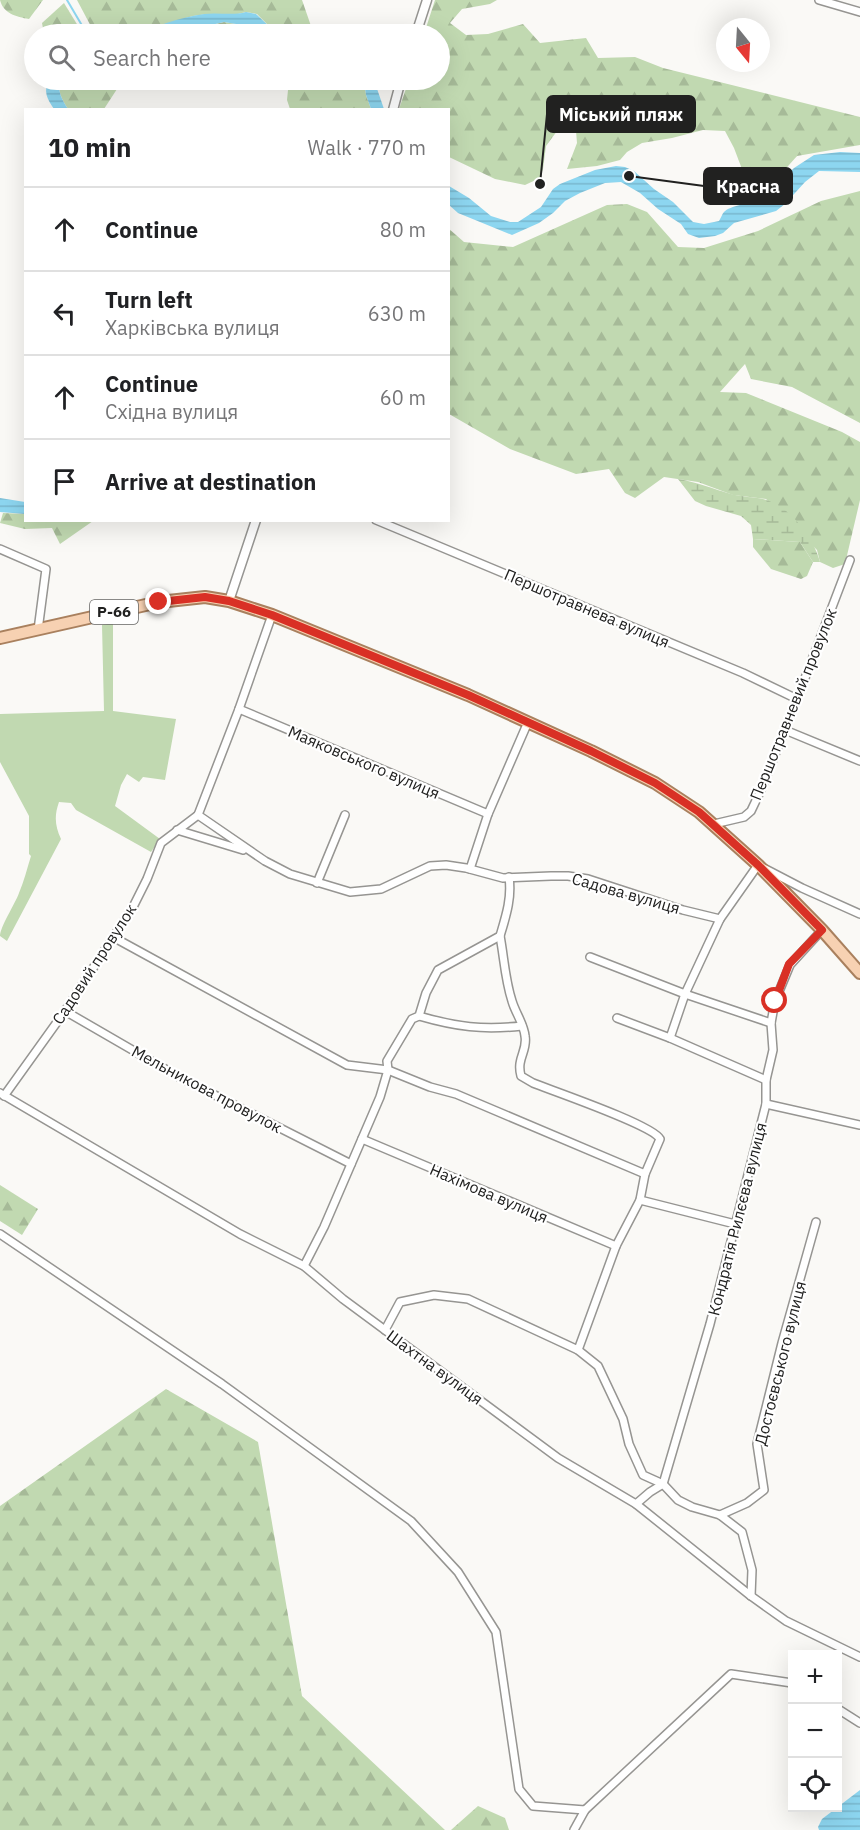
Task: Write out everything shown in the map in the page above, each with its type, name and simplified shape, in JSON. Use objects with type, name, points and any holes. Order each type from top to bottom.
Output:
[{"type":"main road","name":"Р-66","points":[[0,638],[159,602],[205,597],[229,601],[272,615],[401,666],[528,722],[655,783],[684,800],[758,865],[822,930],[860,973]]},
{"type":"street","points":[[419,24],[427,0]]},
{"type":"street","points":[[819,0],[860,12]]},
{"type":"street","points":[[394,108],[398,90]]},
{"type":"street","points":[[229,601],[255,522]]},
{"type":"street","name":"Першотравнева вулиця","points":[[381,522],[743,673],[797,699]]},
{"type":"street","points":[[0,549],[46,568],[38,630]]},
{"type":"street","name":"Першотравневий провулок","points":[[714,824],[744,817],[751,811],[785,730],[850,560]]},
{"type":"street","points":[[198,815],[272,615]]},
{"type":"street","name":"Маяковського вулиця","points":[[239,709],[488,814]]},
{"type":"street","points":[[470,869],[488,814],[528,722]]},
{"type":"street","points":[[785,730],[860,760]]},
{"type":"street","name":"Садовий провулок","points":[[2,1094],[65,1011],[133,907],[161,843],[198,815]]},
{"type":"street","name":"Садова вулиця","points":[[198,815],[249,851],[290,874],[350,892],[381,889],[430,866],[446,865],[492,876],[568,876],[588,879],[683,910],[720,919]]},
{"type":"street","points":[[317,883],[345,815]]},
{"type":"street","points":[[177,830],[249,851]]},
{"type":"street","points":[[670,1038],[686,994],[720,919],[758,865],[860,914]]},
{"type":"street","points":[[509,877],[510,901],[500,936],[507,984],[525,1033],[526,1042],[518,1067],[521,1076],[533,1083],[634,1123],[657,1134],[660,1139],[645,1174],[640,1200],[616,1245],[578,1350]]},
{"type":"street","name":"Кондратія Рилєєва вулиця","points":[[663,1484],[710,1324],[766,1104],[766,1080],[773,1050],[771,1023],[775,1001],[789,964],[822,930]]},
{"type":"street","points":[[304,1266],[324,1227],[380,1097],[388,1070],[387,1061],[416,1018],[438,970],[500,936]]},
{"type":"street","points":[[113,938],[347,1065],[388,1070],[430,1087],[456,1094],[645,1174]]},
{"type":"street","points":[[590,957],[686,994],[771,1023]]},
{"type":"street","name":"Мельникова провулок","points":[[65,1011],[178,1077],[351,1164]]},
{"type":"street","points":[[416,1018],[453,1026],[495,1029],[522,1026]]},
{"type":"street","points":[[617,1018],[670,1038],[766,1080]]},
{"type":"street","name":"Шахтна вулиця","points":[[2,1094],[240,1234],[304,1266],[343,1299],[558,1458],[636,1504],[786,1622],[860,1657]]},
{"type":"street","points":[[766,1104],[860,1125]]},
{"type":"street","name":"Нахімова вулиця","points":[[362,1139],[616,1245]]},
{"type":"street","points":[[640,1200],[735,1224]]},
{"type":"street","name":"Достоєвського вулиця","points":[[720,1515],[747,1503],[765,1490],[757,1444],[816,1222]]},
{"type":"street","points":[[0,1234],[222,1384],[411,1521],[458,1572],[496,1632],[519,1789],[533,1806],[585,1810]]},
{"type":"street","points":[[385,1330],[400,1302],[434,1295],[468,1299],[578,1350],[598,1366],[623,1419],[629,1444],[644,1475],[663,1484],[678,1500],[692,1507],[720,1515],[742,1533],[752,1570],[751,1596]]},
{"type":"street","points":[[636,1504],[663,1484]]},
{"type":"street","points":[[574,1830],[585,1810],[731,1674],[788,1682]]},
{"type":"street","points":[[842,1712],[860,1723]]},
{"type":"green space","points":[[0,0],[43,0],[29,19],[11,14]]},
{"type":"green space","points":[[77,0],[302,0],[310,24],[267,24],[257,14],[246,12],[193,16],[166,24],[90,24]]},
{"type":"green space","points":[[435,0],[497,0],[490,4],[462,9],[450,23],[466,35],[488,34],[523,24],[540,43],[586,38],[598,58],[635,57],[663,68],[860,117],[860,145],[797,156],[763,192],[745,177],[725,131],[703,130],[642,143],[627,152],[620,160],[597,166],[567,169],[577,143],[576,131],[560,127],[546,146],[540,178],[525,185],[495,179],[450,157],[450,108],[399,108],[406,90],[450,90],[450,24],[427,24]]},
{"type":"green space","points":[[64,3],[77,24],[42,24]]},
{"type":"green space","points":[[60,90],[116,90],[105,108],[67,108]]},
{"type":"green space","points":[[288,90],[365,90],[371,108],[290,108],[287,100]]},
{"type":"green space","points":[[860,191],[860,423],[792,387],[751,379],[745,364],[720,392],[746,393],[842,432],[860,442],[860,500],[845,564],[833,568],[820,562],[817,550],[766,499],[733,495],[698,482],[664,477],[635,498],[625,493],[609,469],[576,474],[510,449],[450,415],[450,230],[464,242],[513,247],[607,205],[627,204],[647,212],[678,247],[704,248],[758,231],[821,201]]},
{"type":"green space","points":[[678,479],[739,496],[773,502],[799,524],[812,543],[820,562],[813,562],[800,542],[753,539],[751,525],[741,516],[695,501]]},
{"type":"green space","points":[[3,513],[24,514],[24,522],[92,522],[60,544],[52,528],[25,529],[0,523]]},
{"type":"green space","points":[[753,539],[800,542],[813,562],[807,576],[801,579],[771,569],[753,547]]},
{"type":"green space","points":[[113,623],[113,711],[176,719],[165,780],[143,777],[139,782],[127,774],[115,806],[160,839],[151,852],[76,810],[71,803],[59,802],[56,821],[61,839],[7,941],[0,936],[1,932],[19,893],[31,856],[29,854],[29,816],[0,762],[0,714],[104,711],[102,625]]},
{"type":"green space","points":[[0,1185],[38,1209],[22,1235],[0,1221]]},
{"type":"green space","points":[[166,1389],[258,1442],[302,1696],[445,1830],[0,1830],[0,1506]]},
{"type":"green space","points":[[478,1806],[505,1818],[509,1830],[451,1830]]},
{"type":"water","points":[[246,12],[256,14],[267,24],[224,22],[164,24],[195,15]]},
{"type":"water","points":[[60,90],[67,108],[54,108],[46,91]]},
{"type":"water","points":[[365,90],[377,90],[384,108],[371,108]]},
{"type":"water","points":[[840,152],[860,153],[860,172],[819,171],[776,211],[734,223],[723,233],[715,236],[699,238],[688,234],[681,224],[658,209],[640,193],[621,182],[605,183],[580,193],[565,201],[539,223],[512,235],[458,213],[450,206],[450,187],[469,198],[491,216],[518,222],[541,207],[553,189],[560,184],[595,170],[616,166],[634,171],[673,202],[693,222],[704,224],[719,221],[724,212],[733,207],[773,198],[769,192],[794,168],[814,155]]},
{"type":"water","points":[[0,498],[24,502],[24,514],[0,512]]},
{"type":"water","points":[[860,1790],[860,1830],[819,1830],[822,1819],[831,1812],[842,1812],[842,1804]]},
{"type":"waterway","points":[[67,0],[81,24]]},
{"type":"place","name":"Красна","points":[[629,176]]},
{"type":"place","name":"Міський пляж","points":[[540,184]]},
{"type":"route","points":[[159,602],[205,597],[229,601],[272,615],[468,695],[591,751],[684,800],[758,865],[822,930],[789,964],[775,1001]]}]
